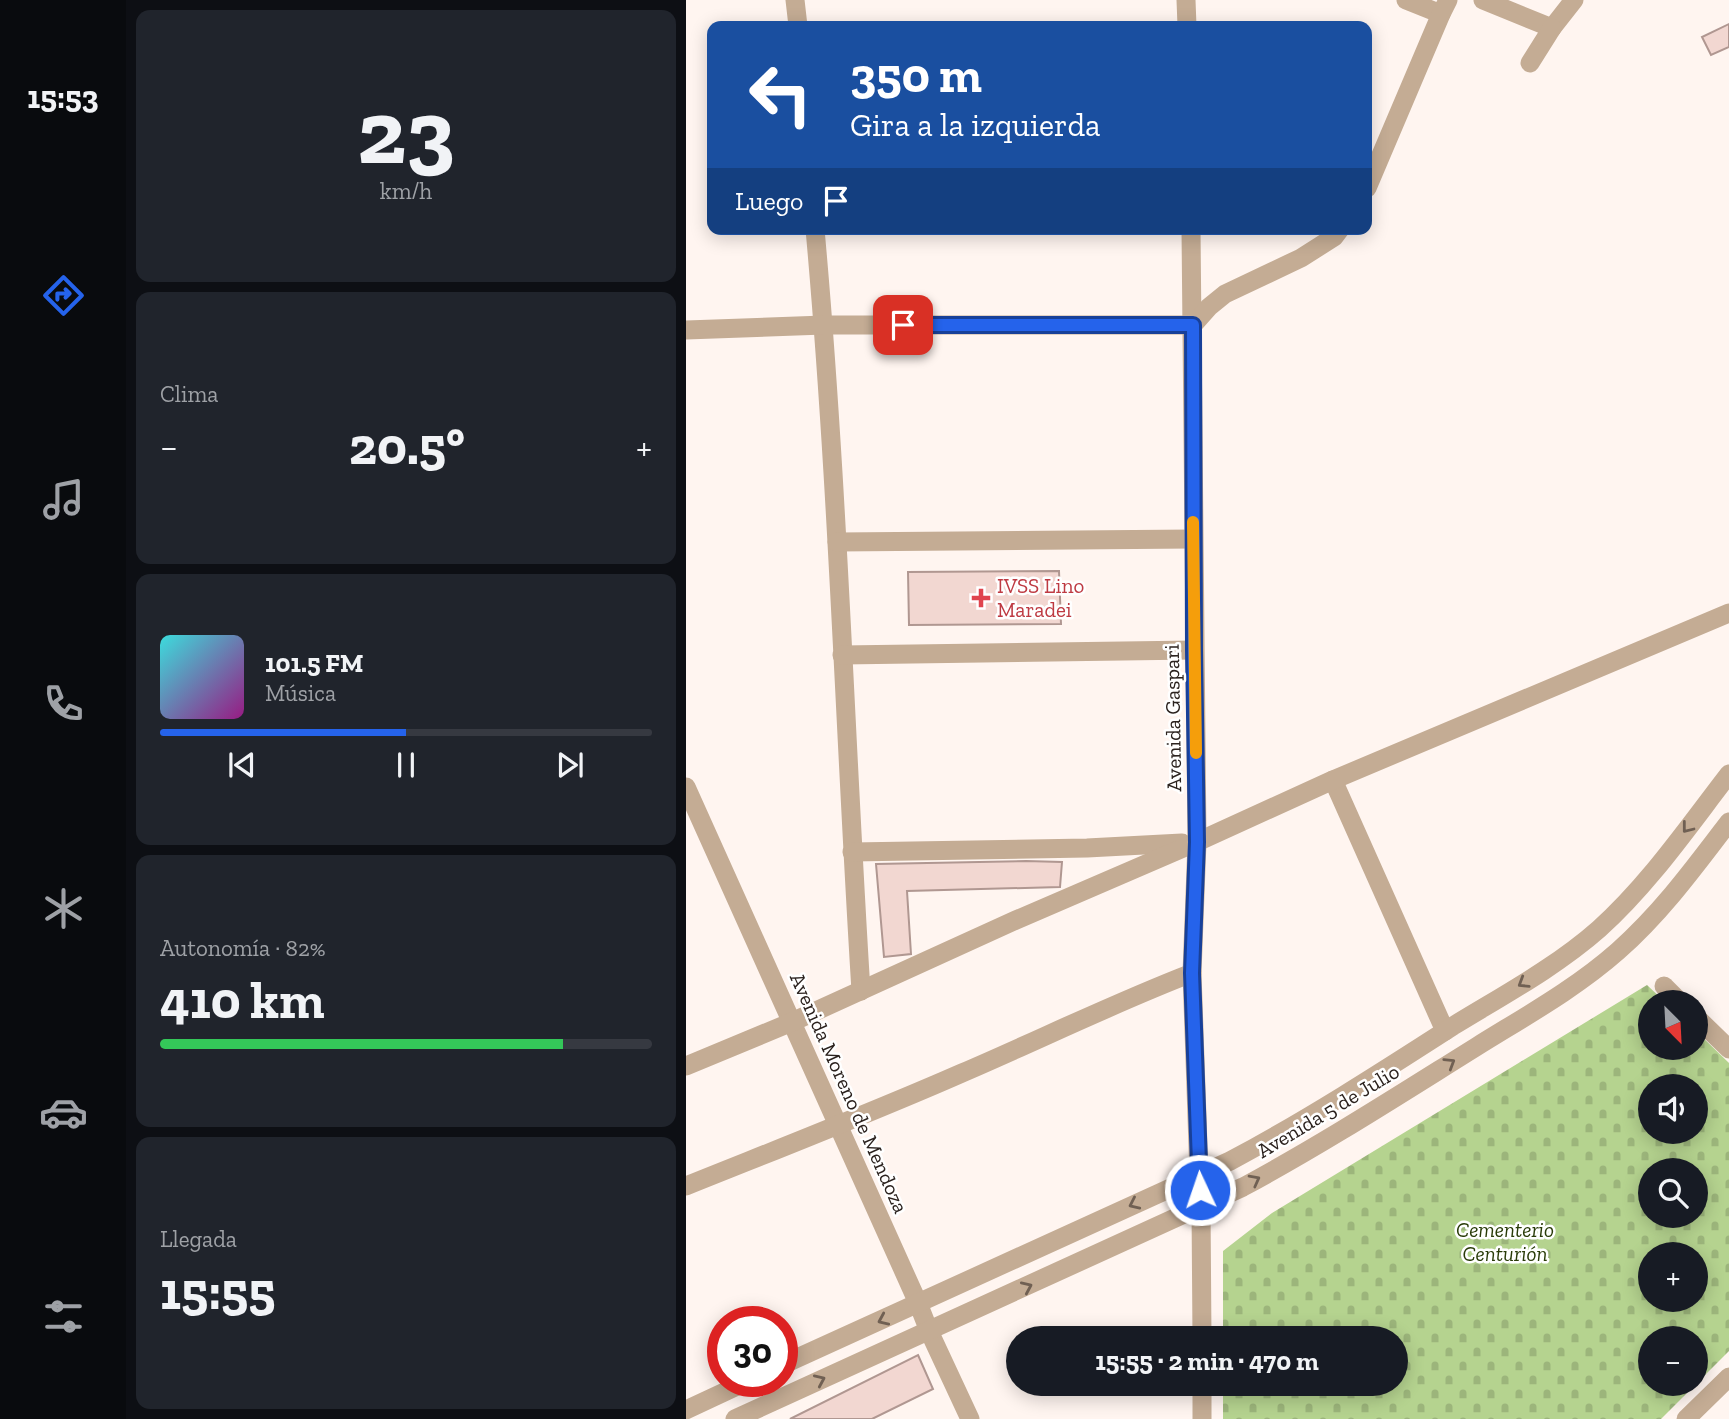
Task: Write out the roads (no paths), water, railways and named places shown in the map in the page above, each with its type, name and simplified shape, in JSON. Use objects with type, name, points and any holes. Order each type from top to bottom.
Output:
[{"type":"street","points":[[795,0],[797,21]]},
{"type":"street","points":[[1186,0],[1187,21]]},
{"type":"street","points":[[1372,176],[1445,7],[1406,0]]},
{"type":"street","points":[[1483,0],[1552,28]]},
{"type":"street","points":[[1530,63],[1574,0]]},
{"type":"street","points":[[816,235],[824,325],[837,542],[860,991]]},
{"type":"street","name":"Avenida Gaspari","points":[[1191,235],[1197,842],[1192,973],[1202,1206],[1202,1326]]},
{"type":"street","points":[[686,330],[824,325],[1193,325],[1225,294],[1301,258],[1336,235]]},
{"type":"street","points":[[837,542],[1193,539]]},
{"type":"street","points":[[686,1066],[792,1022],[1333,780],[1729,613]]},
{"type":"street","points":[[842,655],[1194,650]]},
{"type":"street","name":"Avenida 5 de Julio","points":[[798,1358],[1230,1161],[1273,1138],[1546,968],[1600,928],[1649,877],[1729,774]]},
{"type":"street","points":[[1333,780],[1445,1031]]},
{"type":"street","name":"Avenida Moreno de Mendoza","points":[[686,787],[970,1419]]},
{"type":"street","name":"Avenida 5 de Julio","points":[[735,1419],[1243,1187],[1323,1143],[1603,964],[1640,931],[1672,896],[1729,822]]},
{"type":"street","points":[[852,852],[1087,848],[1197,842]]},
{"type":"street","points":[[686,1186],[839,1125],[1192,973]]},
{"type":"street","points":[[1664,986],[1668,990]]},
{"type":"street","points":[[1708,1029],[1729,1049]]},
{"type":"street","points":[[1686,1419],[1729,1377]]},
{"type":"street","points":[[1202,1396],[1202,1419]]},
{"type":"street","points":[[686,1410],[714,1397]]},
{"type":"place","name":"IVSS Lino Maradei","points":[[981,598]]},
{"type":"park label","name":"Cementerio Centurión","points":[[1505,1242]]}]
